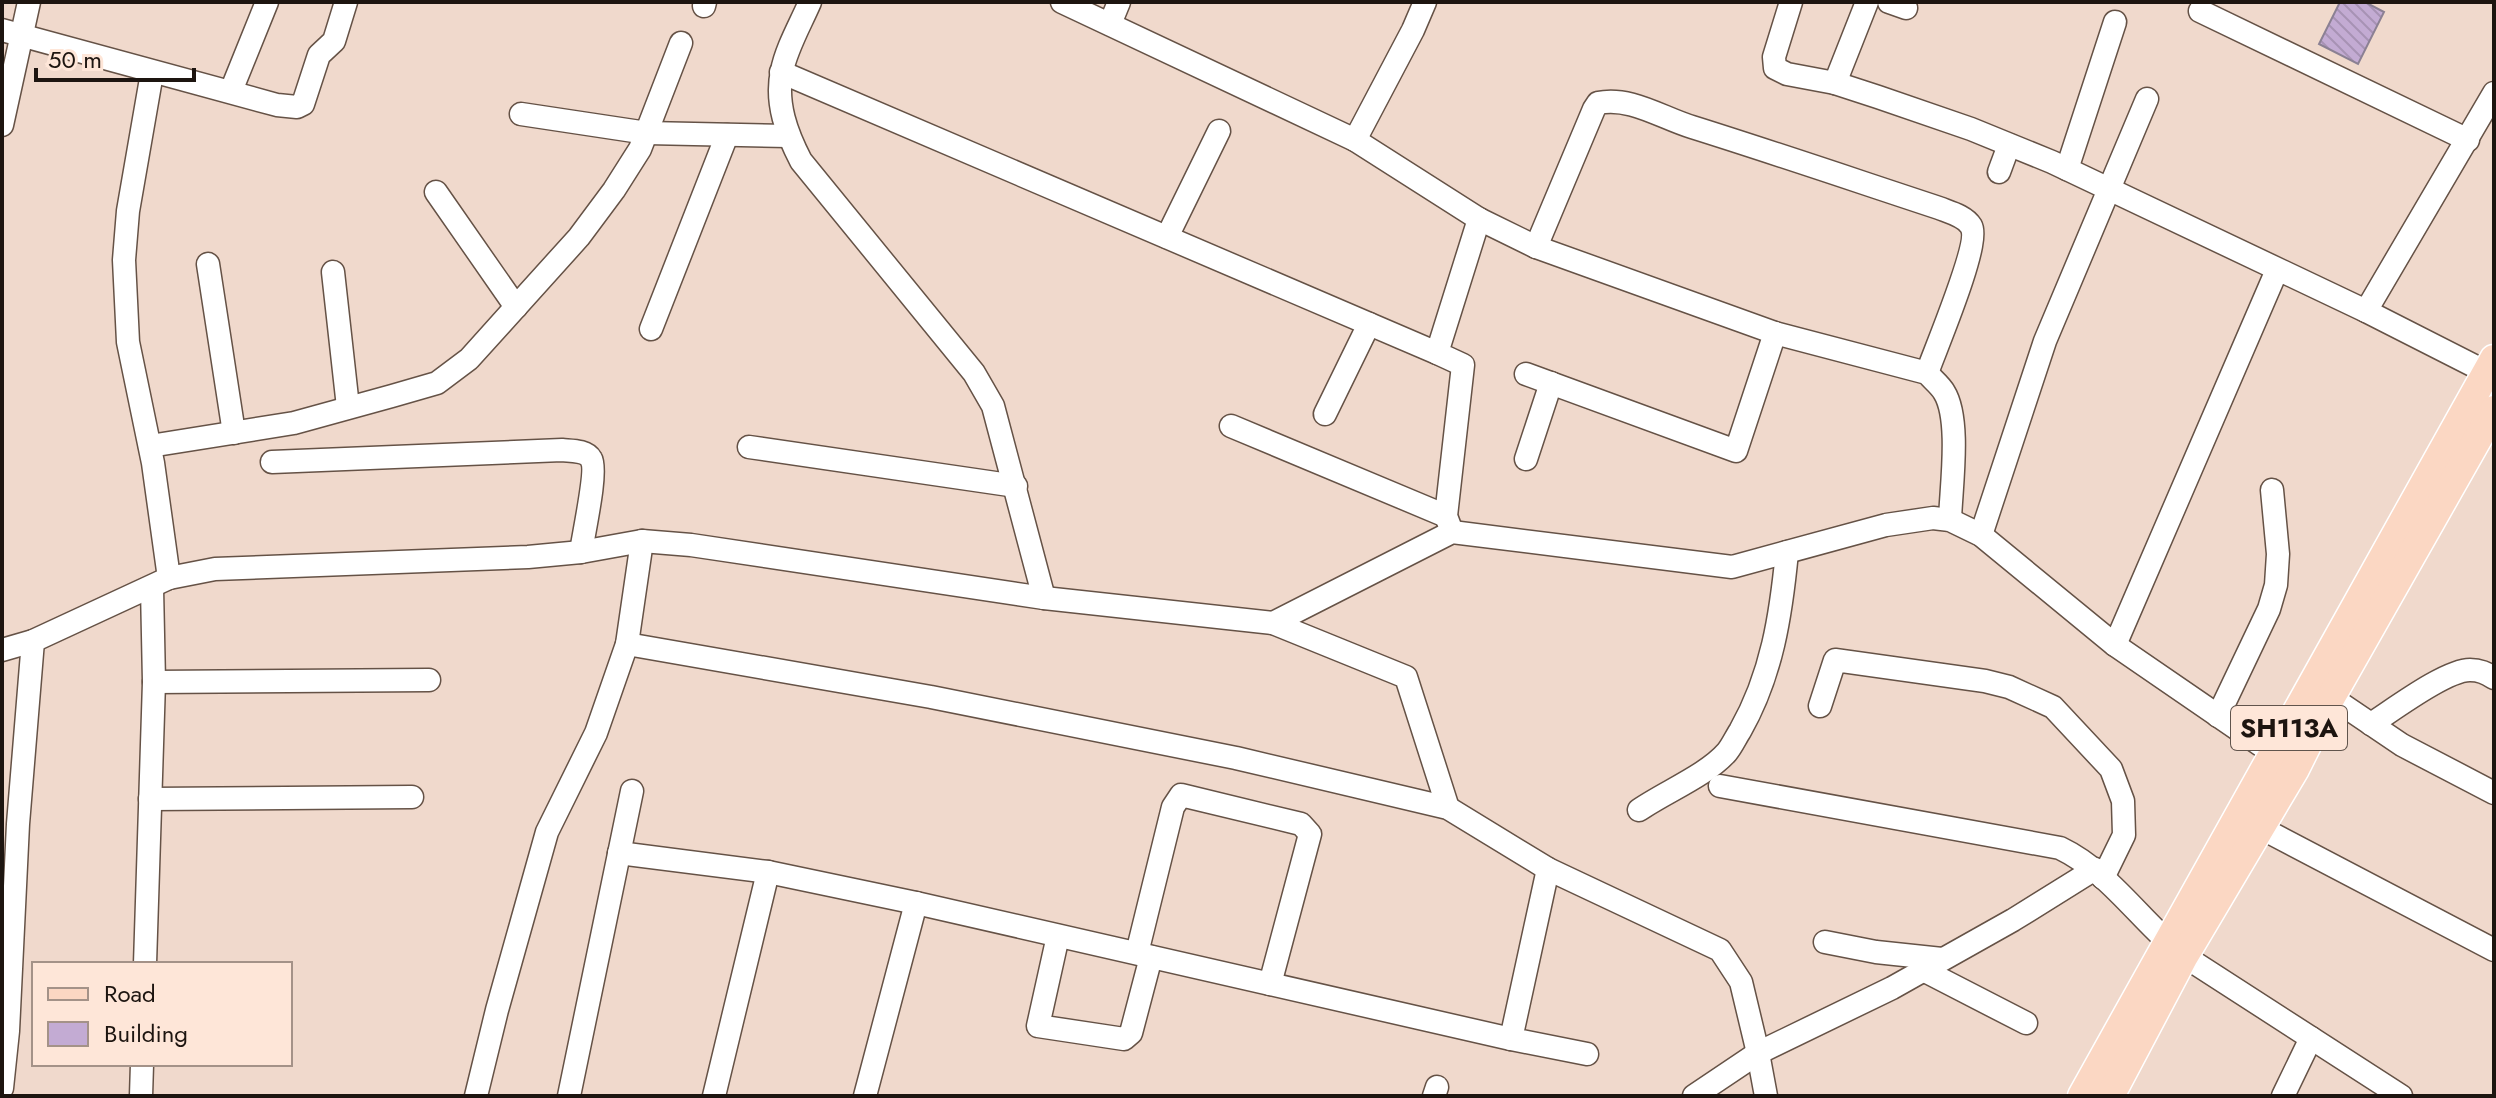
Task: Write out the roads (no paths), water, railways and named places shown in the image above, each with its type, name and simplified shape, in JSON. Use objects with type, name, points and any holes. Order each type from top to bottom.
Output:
[{"type":"main road","name":"SH113A","points":[[2110,1096],[2176,949],[2261,828],[2285,762],[2331,697],[2485,418],[2492,369]]},
{"type":"main road","name":"SH113A","points":[[2082,1096],[2176,949],[2485,418]]},
{"type":"street","points":[[2,125],[11,33],[29,2]]},
{"type":"street","points":[[231,91],[267,2]]},
{"type":"street","points":[[11,33],[152,73],[297,107],[303,104],[319,55],[334,41],[346,2]]},
{"type":"street","points":[[810,2],[781,72],[781,111],[788,136],[801,161],[974,373],[993,406],[1044,598]]},
{"type":"street","points":[[1062,2],[1355,140],[1479,219],[1536,247],[1775,333],[1927,373],[1944,392],[1952,412],[1954,449],[1950,520]]},
{"type":"street","points":[[1110,24],[1119,2]]},
{"type":"street","points":[[1791,2],[1774,57],[1775,68],[1787,74],[1835,83],[1971,129],[2067,169],[2492,369]]},
{"type":"street","points":[[1835,83],[1867,2]]},
{"type":"street","points":[[1355,140],[1413,30],[1423,3]]},
{"type":"street","points":[[2200,11],[2468,140]]},
{"type":"street","points":[[2067,169],[2115,22]]},
{"type":"street","points":[[150,446],[294,423],[437,383],[469,359],[579,237],[614,190],[640,149],[681,43]]},
{"type":"street","points":[[781,72],[1463,365],[1449,524]]},
{"type":"street","points":[[145,962],[160,583],[150,446],[128,342],[124,260],[128,211],[152,73]]},
{"type":"street","points":[[2366,311],[2494,93]]},
{"type":"street","points":[[1981,535],[2045,341],[2147,99]]},
{"type":"street","points":[[1536,247],[1594,109],[1598,103],[1611,101],[1629,104],[1939,208],[1959,216],[1971,226],[1974,238],[1968,261],[1927,373]]},
{"type":"street","points":[[521,114],[647,133],[788,136]]},
{"type":"street","points":[[1167,237],[1219,131]]},
{"type":"street","points":[[651,329],[727,135]]},
{"type":"street","points":[[1999,172],[2009,145]]},
{"type":"street","points":[[436,192],[516,307]]},
{"type":"street","points":[[1437,353],[1479,219]]},
{"type":"street","points":[[208,264],[234,433]]},
{"type":"street","points":[[2115,645],[2277,270]]},
{"type":"street","points":[[333,272],[348,407]]},
{"type":"street","points":[[1325,414],[1369,324]]},
{"type":"street","points":[[1526,374],[1736,451],[1775,333]]},
{"type":"street","points":[[1526,459],[1551,383]]},
{"type":"street","points":[[1231,426],[1449,524],[1732,567],[1886,525],[1933,518],[1950,520],[1981,535],[2115,645],[2285,762]]},
{"type":"street","points":[[749,447],[1016,486]]},
{"type":"street","points":[[272,462],[562,450],[579,452],[593,461],[581,552]]},
{"type":"street","points":[[2218,716],[2269,609],[2276,585],[2278,554],[2272,490]]},
{"type":"street","points":[[1273,623],[1449,524]]},
{"type":"street","points":[[476,1096],[547,832],[596,733],[627,644],[642,541]]},
{"type":"street","points":[[2,650],[33,641],[160,583],[215,569],[528,557],[581,552],[642,541],[691,545],[1044,598],[1273,623],[1406,677],[1448,808]]},
{"type":"street","points":[[1639,810],[1696,776],[1727,752],[1745,721],[1771,658],[1782,604],[1787,552]]},
{"type":"street","points":[[2,1088],[10,824],[33,641]]},
{"type":"street","points":[[627,644],[931,697],[1206,752],[1448,808],[1548,869],[1720,950],[1741,982],[1766,1096]]},
{"type":"street","points":[[1694,1096],[2099,874],[2124,835],[2123,801],[2111,769],[2053,707],[2009,687],[1835,660],[1820,706]]},
{"type":"street","points":[[2371,724],[2458,672],[2483,672],[2494,678]]},
{"type":"street","points":[[154,682],[429,680]]},
{"type":"street","points":[[2331,697],[2402,745],[2494,793]]},
{"type":"street","points":[[1720,786],[2060,848],[2080,858],[2099,874],[2176,949],[2401,1096]]},
{"type":"street","points":[[569,1096],[632,791]]},
{"type":"street","points":[[1058,936],[1038,1026],[1124,1039],[1131,1033],[1173,807],[1181,795],[1301,824],[1310,834],[1270,984]]},
{"type":"street","points":[[150,799],[412,797]]},
{"type":"street","points":[[2261,828],[2494,950]]},
{"type":"street","points":[[619,853],[768,872],[1587,1054]]},
{"type":"street","points":[[1511,1039],[1548,869]]},
{"type":"street","points":[[714,1096],[768,872]]},
{"type":"street","points":[[865,1096],[916,903]]},
{"type":"street","points":[[1825,942],[1932,965],[2026,1023]]},
{"type":"street","points":[[2283,1096],[2311,1038]]},
{"type":"street","points":[[1747,1096],[1760,1062]]},
{"type":"street","points":[[141,1096],[142,1066]]}]
